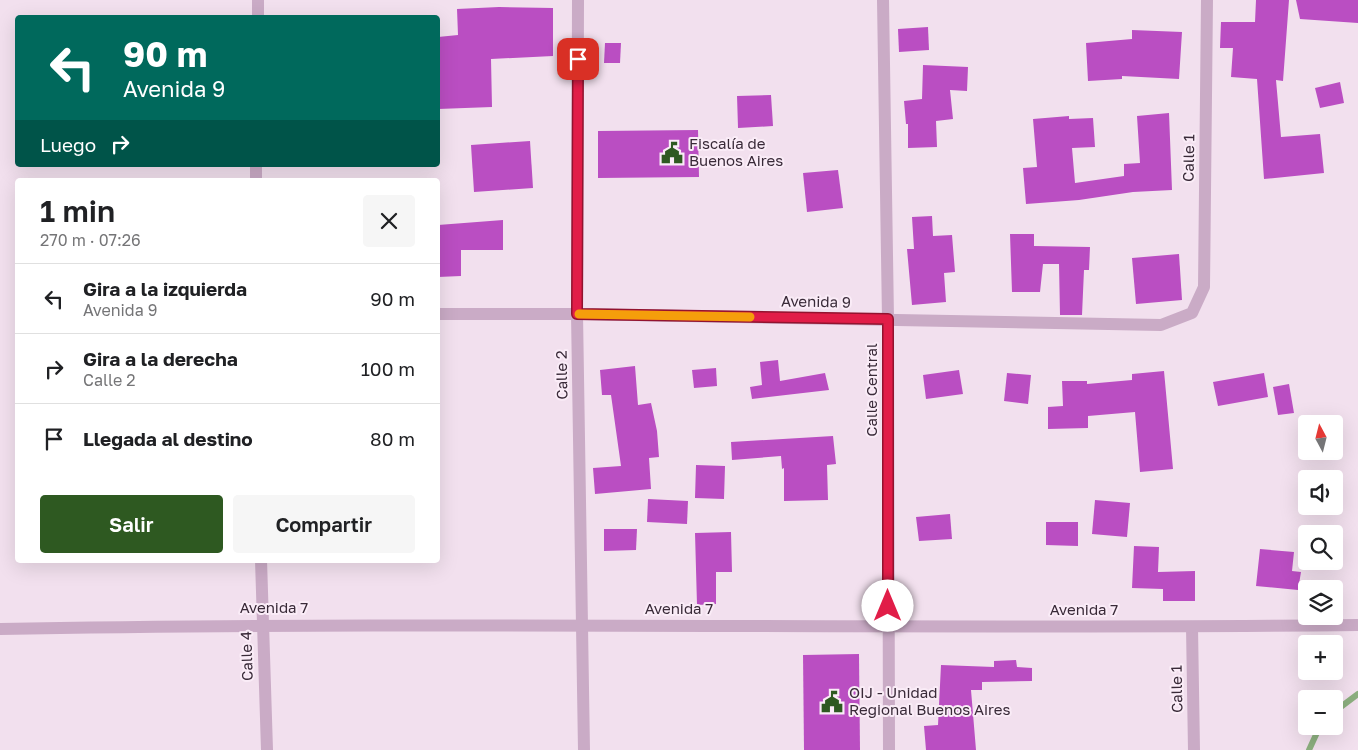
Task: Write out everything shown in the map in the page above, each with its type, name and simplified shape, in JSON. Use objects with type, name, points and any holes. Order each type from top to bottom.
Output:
[{"type":"street","points":[[258,0],[258,15]]},
{"type":"street","name":"Calle 2","points":[[578,0],[577,314],[584,750]]},
{"type":"street","name":"Calle Central","points":[[883,0],[888,319],[889,750]]},
{"type":"street","name":"Calle 1","points":[[1192,313],[1204,287],[1207,0]]},
{"type":"street","name":"Avenida 9","points":[[440,314],[577,314],[1161,325],[1192,313]]},
{"type":"street","name":"Calle 4","points":[[261,563],[267,750]]},
{"type":"street","name":"Avenida 7","points":[[0,629],[263,624],[1192,627],[1358,625]]},
{"type":"street","name":"Calle 1","points":[[1192,627],[1194,750]]},
{"type":"building","points":[[1256,0],[1289,0],[1283,81],[1276,80],[1281,137],[1320,134],[1324,173],[1264,179],[1257,79],[1231,77],[1233,48],[1220,48],[1221,22],[1255,22]]},
{"type":"building","points":[[1296,0],[1358,0],[1358,23],[1300,19]]},
{"type":"building","points":[[499,7],[553,8],[553,56],[491,59],[492,107],[440,109],[440,37],[458,35],[457,9]]},
{"type":"building","points":[[928,27],[929,50],[899,52],[898,29]]},
{"type":"building","points":[[1132,30],[1182,32],[1179,79],[1122,76],[1122,79],[1088,81],[1086,43],[1132,39]]},
{"type":"building","points":[[605,43],[621,43],[620,63],[604,63]]},
{"type":"building","points":[[923,65],[968,67],[967,91],[950,90],[953,119],[936,121],[937,147],[908,148],[908,124],[906,124],[904,101],[922,99]]},
{"type":"building","points":[[1340,82],[1344,103],[1320,108],[1315,88]]},
{"type":"building","points":[[771,95],[773,126],[738,128],[737,96]]},
{"type":"building","points":[[1169,113],[1172,190],[1133,192],[1079,200],[1026,204],[1023,168],[1037,167],[1033,119],[1069,116],[1069,119],[1093,118],[1095,147],[1072,148],[1075,183],[1124,176],[1124,164],[1140,163],[1137,116]]},
{"type":"building","name":"Fiscalía de Buenos Aires","points":[[698,130],[699,177],[598,178],[598,131]]},
{"type":"building","points":[[530,141],[533,188],[474,192],[471,145]]},
{"type":"building","points":[[838,170],[843,208],[807,212],[803,173]]},
{"type":"building","points":[[932,216],[933,236],[952,235],[955,272],[944,273],[946,302],[912,305],[907,249],[914,249],[912,217]]},
{"type":"building","points":[[503,220],[503,250],[461,250],[461,276],[440,277],[440,225]]},
{"type":"building","points":[[1010,234],[1034,234],[1034,246],[1090,247],[1089,270],[1084,270],[1082,315],[1060,315],[1059,264],[1043,264],[1040,292],[1012,292]]},
{"type":"building","points":[[1179,254],[1182,300],[1136,304],[1132,258]]},
{"type":"building","points":[[778,360],[780,381],[825,373],[829,390],[752,399],[750,387],[762,385],[760,362]]},
{"type":"building","points":[[635,366],[638,405],[651,403],[657,431],[659,457],[649,458],[651,489],[595,494],[593,468],[621,466],[611,395],[602,395],[600,370]]},
{"type":"building","points":[[716,368],[717,386],[694,388],[692,370]]},
{"type":"building","points":[[959,370],[963,394],[926,399],[923,375]]},
{"type":"building","points":[[1164,371],[1173,469],[1140,472],[1135,412],[1088,416],[1088,428],[1048,429],[1048,407],[1063,406],[1062,381],[1087,381],[1087,384],[1132,380],[1132,374]]},
{"type":"building","points":[[1007,373],[1031,375],[1028,404],[1004,401]]},
{"type":"building","points":[[1264,373],[1268,397],[1218,406],[1213,382]]},
{"type":"building","points":[[1289,384],[1294,413],[1278,415],[1273,387]]},
{"type":"building","points":[[833,436],[836,464],[827,465],[828,500],[784,501],[784,468],[782,469],[781,456],[732,460],[731,442]]},
{"type":"building","points":[[696,465],[725,466],[724,499],[695,498]]},
{"type":"building","points":[[648,499],[688,501],[687,524],[647,522]]},
{"type":"building","points":[[1095,500],[1130,503],[1127,537],[1092,534]]},
{"type":"building","points":[[950,514],[952,539],[919,541],[916,517]]},
{"type":"building","points":[[1046,522],[1078,522],[1078,546],[1046,545]]},
{"type":"building","points":[[604,529],[637,529],[636,550],[604,551]]},
{"type":"building","points":[[731,532],[732,572],[716,572],[716,604],[697,605],[695,533]]},
{"type":"building","points":[[1134,546],[1159,547],[1158,572],[1195,571],[1195,601],[1163,601],[1163,589],[1132,588]]},
{"type":"building","points":[[1260,549],[1294,552],[1292,571],[1301,572],[1300,580],[1298,580],[1298,590],[1256,586]]},
{"type":"building","name":"OIJ - Unidad Regional Buenos Aires","points":[[859,654],[860,750],[804,750],[803,655]]},
{"type":"building","points":[[1016,660],[1017,667],[1032,668],[1032,681],[982,682],[982,690],[971,690],[976,750],[926,750],[924,726],[938,725],[941,665],[994,667],[994,661]]},
{"type":"waterway","points":[[1343,705],[1358,694]]},
{"type":"waterway","points":[[1309,750],[1316,735]]},
{"type":"slow traffic","points":[[579,314],[750,317]]},
{"type":"place","name":"Fiscalía de Buenos Aires","points":[[672,153]]},
{"type":"place","name":"OIJ - Unidad Regional Buenos Aires","points":[[832,702]]},
{"type":"route","points":[[578,59],[577,314],[888,319],[888,606]]}]
